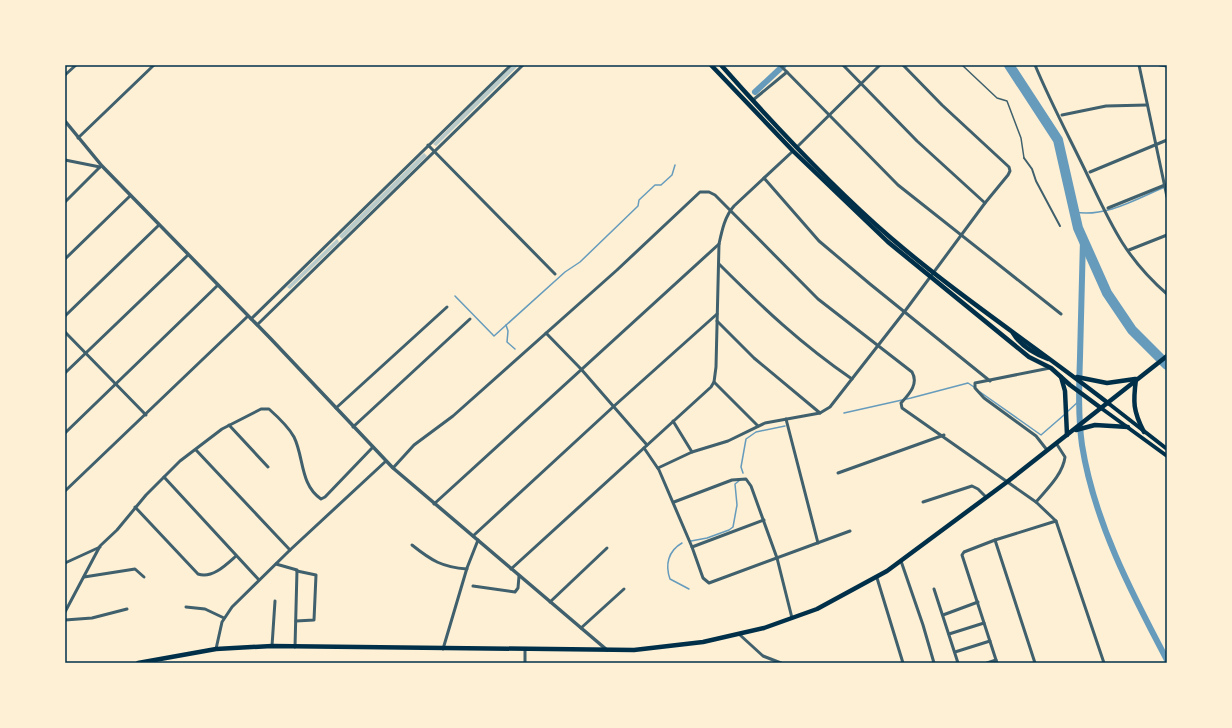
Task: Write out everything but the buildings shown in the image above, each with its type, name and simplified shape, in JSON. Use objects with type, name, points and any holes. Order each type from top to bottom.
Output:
[{"type":"main road","points":[[711,65],[793,151],[883,237],[966,307],[1029,357],[1051,368],[1070,385],[1167,456]]},
{"type":"main road","points":[[721,65],[797,147],[870,219],[934,272],[1013,333],[1017,340],[1038,355],[1053,361],[1076,377],[1167,449]]},
{"type":"main road","points":[[138,663],[171,655],[216,649],[272,646],[638,650],[690,644],[740,635],[792,619],[817,609],[877,578],[1007,482],[1056,443],[1084,425],[1101,408],[1167,356]]},
{"type":"main road","points":[[1061,376],[1066,399],[1070,433]]},
{"type":"main road","points":[[1076,377],[1107,383],[1136,379]]},
{"type":"main road","points":[[1136,379],[1133,398],[1134,410],[1144,432]]},
{"type":"main road","points":[[1084,425],[1106,424],[1128,427]]},
{"type":"street","points":[[65,75],[76,65]]},
{"type":"street","points":[[78,138],[154,65]]},
{"type":"street","points":[[65,491],[249,317],[283,288],[511,65]]},
{"type":"street","points":[[257,325],[523,65]]},
{"type":"street","points":[[781,65],[898,185],[1061,314]]},
{"type":"street","points":[[842,65],[917,141],[985,202]]},
{"type":"street","points":[[797,147],[880,65]]},
{"type":"street","points":[[658,468],[692,452],[728,441],[758,426],[820,413],[830,407],[905,312],[985,202],[1010,171],[1006,164],[942,105],[903,65]]},
{"type":"street","points":[[1035,65],[1057,115],[1111,225],[1134,261],[1148,278],[1167,294]]},
{"type":"street","points":[[1139,65],[1166,185],[1167,197]]},
{"type":"street","points":[[1160,65],[1167,66]]},
{"type":"street","points":[[753,100],[787,72]]},
{"type":"street","points":[[1062,115],[1106,106],[1147,105]]},
{"type":"street","points":[[65,121],[101,166],[257,325],[393,468],[433,504],[478,540],[607,650]]},
{"type":"street","points":[[1090,172],[1167,140]]},
{"type":"street","points":[[428,145],[555,274]]},
{"type":"street","points":[[511,569],[706,392],[714,382],[719,244],[730,211],[793,151]]},
{"type":"street","points":[[1024,158],[1032,169],[1036,181],[1060,226]]},
{"type":"street","points":[[65,160],[101,166]]},
{"type":"street","points":[[65,202],[101,166]]},
{"type":"street","points":[[764,178],[808,231],[864,279],[990,380]]},
{"type":"street","points":[[1108,208],[1166,185]]},
{"type":"street","points":[[393,468],[414,445],[453,416],[617,270],[700,192],[704,191],[715,195],[818,299],[912,372],[914,383],[909,394],[901,403],[902,408],[944,435],[1036,502],[1056,522],[1104,663]]},
{"type":"street","points":[[65,259],[130,196]]},
{"type":"street","points":[[65,316],[159,225]]},
{"type":"street","points":[[1129,250],[1167,235]]},
{"type":"street","points":[[433,504],[719,244]]},
{"type":"street","points":[[65,373],[188,255]]},
{"type":"street","points":[[719,264],[790,333],[852,379]]},
{"type":"street","points":[[65,433],[218,285]]},
{"type":"street","points":[[283,288],[288,294]]},
{"type":"street","points":[[336,408],[447,307]]},
{"type":"street","points":[[473,536],[613,407],[717,314]]},
{"type":"street","points":[[354,427],[470,319]]},
{"type":"street","points":[[717,321],[754,358],[820,413]]},
{"type":"street","points":[[65,332],[146,415]]},
{"type":"street","points":[[546,333],[581,369],[647,445]]},
{"type":"street","points":[[1047,450],[1036,436],[975,389],[975,383],[1051,368]]},
{"type":"street","points":[[714,382],[758,426]]},
{"type":"street","points":[[65,563],[100,546],[117,530],[135,507],[164,476],[229,425],[261,409],[268,409],[284,423],[294,438],[304,477],[321,499],[325,497],[373,447]]},
{"type":"street","points":[[786,419],[818,543]]},
{"type":"street","points":[[673,421],[692,452]]},
{"type":"street","points":[[229,425],[268,467]]},
{"type":"street","points":[[838,473],[944,435]]},
{"type":"street","points":[[1036,502],[1060,471],[1064,463],[1065,457],[1056,443]]},
{"type":"street","points":[[644,448],[658,468],[674,502],[703,578],[711,583],[850,531]]},
{"type":"street","points":[[196,450],[290,550]]},
{"type":"street","points":[[216,649],[219,630],[224,618],[232,607],[290,550],[386,461]]},
{"type":"street","points":[[164,476],[259,580]]},
{"type":"street","points":[[674,502],[732,480],[744,478],[751,486],[777,558],[792,619]]},
{"type":"street","points":[[923,502],[972,486],[986,497]]},
{"type":"street","points":[[135,507],[198,574],[203,576],[215,572],[236,556]]},
{"type":"street","points":[[692,547],[764,520]]},
{"type":"street","points":[[987,663],[997,661],[963,558],[964,552],[995,540],[1056,522]]},
{"type":"street","points":[[443,649],[467,569],[478,540]]},
{"type":"street","points":[[995,540],[1035,663]]},
{"type":"street","points":[[412,545],[426,557],[441,565],[467,569]]},
{"type":"street","points":[[65,612],[100,546]]},
{"type":"street","points":[[550,602],[607,548]]},
{"type":"street","points":[[901,561],[923,624],[934,663]]},
{"type":"street","points":[[276,564],[316,575],[316,605],[314,620],[296,621]]},
{"type":"street","points":[[84,577],[135,569],[144,577]]},
{"type":"street","points":[[295,647],[297,571]]},
{"type":"street","points":[[474,586],[515,592],[518,588],[519,576]]},
{"type":"street","points":[[877,578],[902,662]]},
{"type":"street","points":[[580,628],[624,589]]},
{"type":"street","points":[[934,589],[958,663]]},
{"type":"street","points":[[272,646],[275,601]]},
{"type":"street","points":[[943,615],[978,602]]},
{"type":"street","points":[[186,607],[205,609],[224,618]]},
{"type":"street","points":[[65,620],[92,618],[127,609]]},
{"type":"street","points":[[949,634],[984,622]]},
{"type":"street","points":[[740,635],[755,651],[781,663]]},
{"type":"street","points":[[955,652],[990,641]]},
{"type":"street","points":[[525,649],[525,663]]},
{"type":"street","points":[[767,663],[770,659]]},
{"type":"lane","points":[[962,65],[998,98],[1007,101],[1021,138],[1024,158]]},
{"type":"shaded area","points":[[513,65],[519,65],[436,146],[433,144]]},
{"type":"shaded area","points":[[424,153],[427,156],[342,239],[339,236]]},
{"type":"shaded area","points":[[337,239],[339,242],[290,289],[287,287]]},
{"type":"waterway","points":[[755,92],[784,65]]},
{"type":"waterway","points":[[1009,65],[1058,140],[1078,228],[1107,293],[1132,330],[1167,365]]},
{"type":"waterway","points":[[455,296],[494,336],[565,272],[580,262],[638,206],[639,200],[655,185],[661,185],[672,175],[675,165]]},
{"type":"waterway","points":[[1074,212],[1086,213],[1110,210],[1167,186]]},
{"type":"waterway","points":[[1083,239],[1079,379],[1082,445],[1095,501],[1116,556],[1127,582],[1167,660]]},
{"type":"waterway","points":[[506,325],[508,331],[507,342],[515,349]]},
{"type":"waterway","points":[[844,413],[968,383],[974,387]]},
{"type":"waterway","points":[[980,392],[1041,435],[1064,415]]},
{"type":"waterway","points":[[1067,412],[1079,401]]},
{"type":"waterway","points":[[743,473],[741,467],[746,439],[756,432],[785,426]]},
{"type":"waterway","points":[[691,541],[707,538],[729,530],[733,527],[737,505],[735,484],[740,480]]},
{"type":"waterway","points":[[682,543],[677,546],[671,554],[668,569],[670,579],[689,589]]}]
